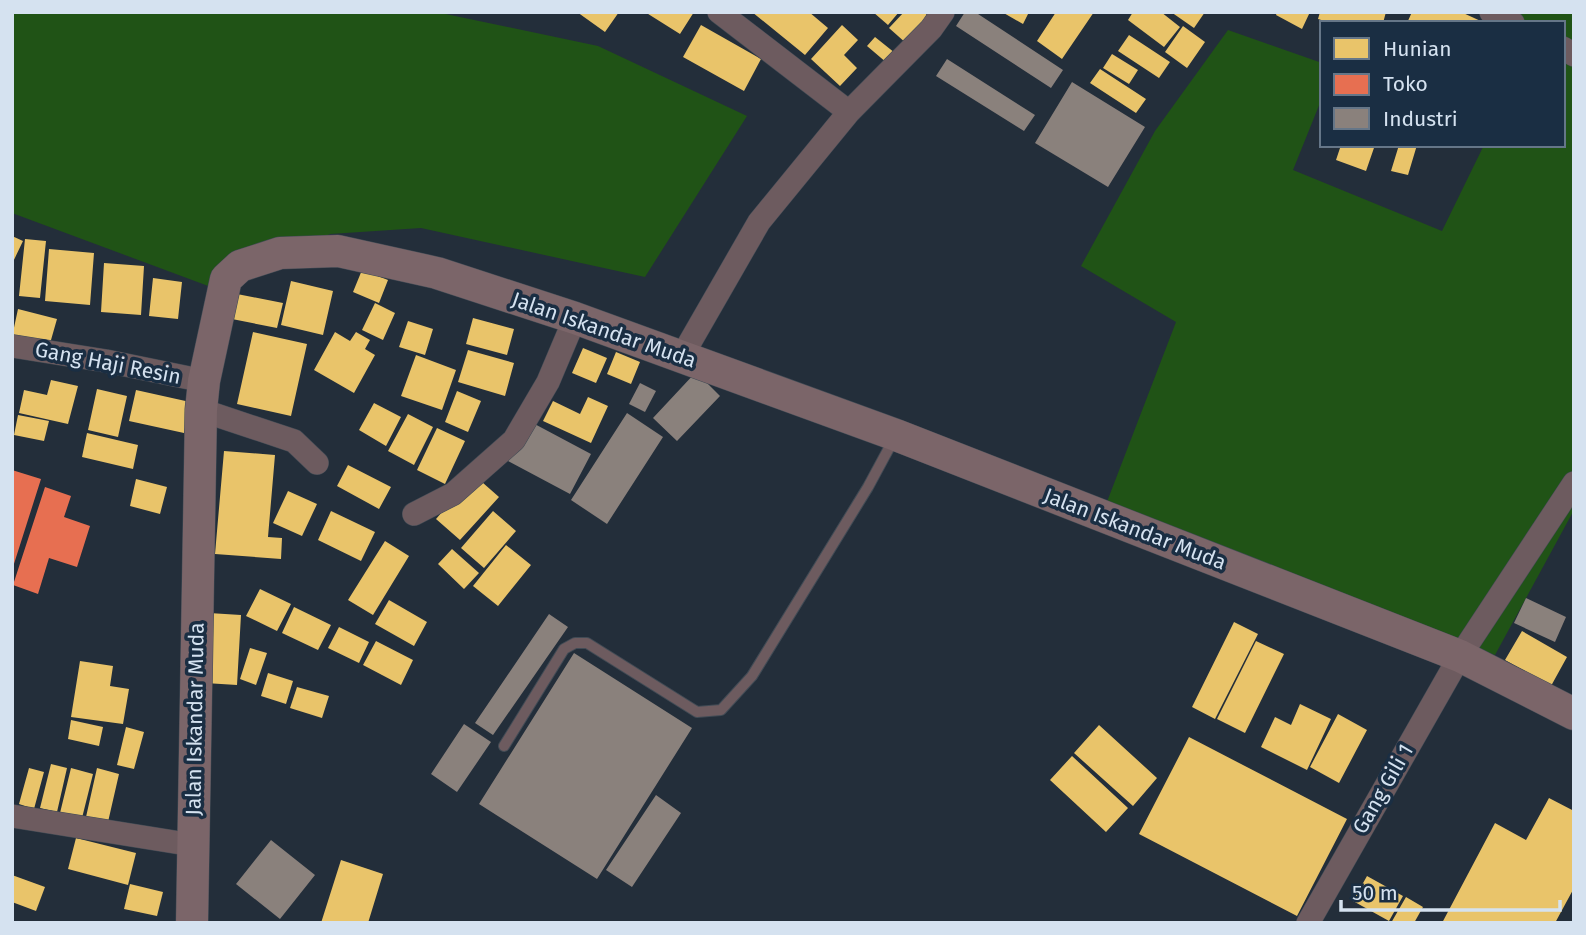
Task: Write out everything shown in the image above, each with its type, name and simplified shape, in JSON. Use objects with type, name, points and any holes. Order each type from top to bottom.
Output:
[{"type":"street","points":[[719,12],[849,112]]},
{"type":"street","points":[[682,356],[759,222],[849,112],[931,29],[943,12]]},
{"type":"street","points":[[1492,12],[1509,21]]},
{"type":"street","name":"Jalan Iskandar Muda","points":[[192,923],[202,396],[226,279],[240,266],[280,253],[338,251],[437,272],[682,356],[896,435],[1460,656],[1574,714]]},
{"type":"street","points":[[414,514],[453,494],[514,440],[548,382],[575,318]]},
{"type":"street","name":"Gang Haji Resin","points":[[12,346],[106,361],[202,396],[294,441],[317,463]]},
{"type":"street","name":"Gang Gili 1","points":[[1308,923],[1460,656],[1574,483]]},
{"type":"street","points":[[12,816],[193,845]]},
{"type":"lane","points":[[504,746],[564,649],[576,643],[587,643],[697,712],[721,710],[752,676],[868,487],[896,435]]},
{"type":"green space","points":[[12,12],[436,12],[598,46],[747,116],[645,277],[421,228],[330,234],[219,290],[12,213]]},
{"type":"green space","points":[[1507,12],[1574,12],[1574,510],[1495,655],[1100,520],[1176,322],[1081,266],[1155,131],[1228,30],[1320,62],[1320,103],[1293,170],[1442,231],[1483,147],[1565,147],[1565,21],[1521,21]]},
{"type":"building: Hunian","points":[[577,12],[619,12],[605,32]]},
{"type":"building: Hunian","points":[[645,12],[694,12],[680,34]]},
{"type":"building: Hunian","points":[[752,12],[809,12],[828,28],[805,55]]},
{"type":"building: Hunian","points":[[873,12],[899,12],[888,25]]},
{"type":"building: Hunian","points":[[904,12],[924,12],[930,18],[907,44],[889,28]]},
{"type":"building: Hunian","points":[[1002,12],[1029,12],[1023,24]]},
{"type":"building: Hunian","points":[[1056,12],[1094,12],[1062,59],[1037,41]]},
{"type":"building: Hunian","points":[[1133,12],[1161,12],[1180,27],[1164,47],[1128,20]]},
{"type":"building: Hunian","points":[[1171,12],[1205,12],[1194,28]]},
{"type":"building: Hunian","points":[[1277,12],[1310,12],[1302,29],[1276,15]]},
{"type":"building: Hunian","points":[[1320,12],[1386,12],[1384,21],[1318,19]]},
{"type":"building: Hunian","points":[[1412,12],[1461,12],[1481,21],[1408,21]]},
{"type":"building: Hunian","points":[[701,25],[761,59],[744,91],[683,57]]},
{"type":"building: Hunian","points":[[842,25],[858,40],[844,55],[857,68],[840,86],[811,59]]},
{"type":"building: Hunian","points":[[1183,26],[1205,42],[1187,68],[1165,52]]},
{"type":"building: Hunian","points":[[1129,35],[1170,62],[1159,78],[1118,51]]},
{"type":"building: Hunian","points":[[875,37],[895,53],[887,63],[867,46]]},
{"type":"building: Hunian","points":[[1112,54],[1138,70],[1129,84],[1103,68]]},
{"type":"building: Hunian","points":[[1100,69],[1146,99],[1136,113],[1090,83]]},
{"type":"building: Hunian","points":[[1340,147],[1374,147],[1366,171],[1336,160]]},
{"type":"building: Hunian","points":[[1398,147],[1416,147],[1408,175],[1391,171]]},
{"type":"building: Hunian","points":[[12,236],[23,241],[12,264]]},
{"type":"building: Hunian","points":[[25,239],[46,241],[40,298],[19,296]]},
{"type":"building: Hunian","points":[[49,249],[94,253],[90,305],[45,301]]},
{"type":"building: Hunian","points":[[104,263],[144,266],[141,315],[101,312]]},
{"type":"building: Hunian","points":[[362,270],[388,280],[379,303],[353,292]]},
{"type":"building: Hunian","points":[[153,278],[182,282],[178,319],[149,316]]},
{"type":"building: Hunian","points":[[291,281],[333,291],[323,335],[281,325]]},
{"type":"building: Hunian","points":[[237,294],[283,303],[277,328],[232,319]]},
{"type":"building: Hunian","points":[[375,303],[395,313],[383,340],[362,330]]},
{"type":"building: Hunian","points":[[18,309],[57,319],[49,347],[12,337]]},
{"type":"building: Hunian","points":[[473,318],[514,329],[507,355],[466,344]]},
{"type":"building: Hunian","points":[[408,321],[433,329],[425,355],[399,347]]},
{"type":"building: Hunian","points":[[253,332],[307,344],[291,416],[237,404]]},
{"type":"building: Hunian","points":[[335,332],[350,341],[356,332],[370,340],[365,349],[375,355],[354,393],[314,370]]},
{"type":"building: Hunian","points":[[583,348],[607,358],[596,383],[572,373]]},
{"type":"building: Hunian","points":[[468,350],[514,363],[505,396],[458,382]]},
{"type":"building: Hunian","points":[[616,352],[640,362],[631,384],[607,374]]},
{"type":"building: Hunian","points":[[416,355],[456,370],[442,410],[401,396]]},
{"type":"building: Hunian","points":[[51,380],[78,386],[68,424],[19,413],[24,390],[47,395]]},
{"type":"building: Hunian","points":[[97,389],[127,396],[118,437],[88,430]]},
{"type":"building: Hunian","points":[[136,390],[190,402],[184,433],[129,421]]},
{"type":"building: Hunian","points":[[457,391],[481,401],[468,432],[445,422]]},
{"type":"building: Hunian","points":[[588,397],[608,406],[591,443],[543,421],[553,401],[580,414]]},
{"type":"building: Hunian","points":[[374,403],[401,417],[386,446],[359,430]]},
{"type":"building: Hunian","points":[[408,414],[433,427],[414,465],[388,451]]},
{"type":"building: Hunian","points":[[18,415],[49,421],[44,441],[14,435]]},
{"type":"building: Hunian","points":[[437,428],[465,441],[445,484],[417,470]]},
{"type":"building: Hunian","points":[[87,433],[138,445],[133,469],[82,457]]},
{"type":"building: Hunian","points":[[224,451],[275,455],[268,537],[282,538],[281,559],[215,554]]},
{"type":"building: Hunian","points":[[348,465],[391,487],[379,509],[337,486]]},
{"type":"building: Hunian","points":[[474,475],[499,497],[460,540],[436,519]]},
{"type":"building: Hunian","points":[[136,479],[167,487],[160,514],[130,506]]},
{"type":"building: Hunian","points":[[288,491],[317,504],[302,536],[273,523]]},
{"type":"building: Hunian","points":[[331,511],[375,532],[361,561],[318,540]]},
{"type":"building: Hunian","points":[[493,511],[516,531],[484,568],[461,548]]},
{"type":"building: Hunian","points":[[385,541],[409,556],[373,615],[348,600]]},
{"type":"building: Hunian","points":[[506,545],[531,565],[498,606],[473,586]]},
{"type":"building: Hunian","points":[[452,549],[479,573],[464,589],[438,564]]},
{"type":"building: Hunian","points":[[260,589],[291,604],[277,631],[246,616]]},
{"type":"building: Hunian","points":[[389,600],[427,622],[414,646],[375,624]]},
{"type":"building: Hunian","points":[[294,607],[331,625],[318,650],[282,633]]},
{"type":"building: Hunian","points":[[209,613],[241,615],[237,685],[205,683]]},
{"type":"building: Hunian","points":[[1234,622],[1258,634],[1215,719],[1192,707]]},
{"type":"building: Hunian","points":[[339,627],[369,642],[359,663],[328,648]]},
{"type":"building: Hunian","points":[[1522,631],[1567,657],[1551,686],[1505,660]]},
{"type":"building: Hunian","points":[[376,641],[413,660],[401,685],[363,665]]},
{"type":"building: Hunian","points":[[1256,641],[1284,654],[1245,733],[1217,719]]},
{"type":"building: Hunian","points":[[250,648],[267,653],[256,685],[240,679]]},
{"type":"building: Hunian","points":[[80,661],[113,666],[110,686],[129,689],[123,724],[71,717]]},
{"type":"building: Hunian","points":[[268,673],[293,681],[286,704],[261,696]]},
{"type":"building: Hunian","points":[[297,687],[329,696],[322,718],[290,708]]},
{"type":"building: Hunian","points":[[1300,704],[1331,719],[1307,770],[1261,747],[1275,717],[1291,725]]},
{"type":"building: Hunian","points":[[1338,714],[1367,730],[1339,783],[1310,767]]},
{"type":"building: Hunian","points":[[71,720],[103,727],[99,746],[68,739]]},
{"type":"building: Hunian","points":[[1099,725],[1157,778],[1133,806],[1074,753]]},
{"type":"building: Hunian","points":[[126,727],[144,732],[134,769],[117,765]]},
{"type":"building: Hunian","points":[[1189,737],[1347,819],[1297,916],[1139,834]]},
{"type":"building: Hunian","points":[[1072,756],[1128,808],[1106,832],[1050,780]]},
{"type":"building: Hunian","points":[[51,764],[67,768],[57,812],[40,808]]},
{"type":"building: Hunian","points":[[29,768],[44,772],[34,809],[19,804]]},
{"type":"building: Hunian","points":[[71,768],[93,774],[82,818],[60,813]]},
{"type":"building: Hunian","points":[[97,768],[119,774],[108,822],[86,817]]},
{"type":"building: Hunian","points":[[1549,798],[1574,811],[1574,888],[1555,923],[1442,923],[1495,823],[1526,840]]},
{"type":"building: Hunian","points":[[76,838],[136,853],[128,885],[68,869]]},
{"type":"building: Hunian","points":[[341,860],[383,874],[368,923],[321,923]]},
{"type":"building: Hunian","points":[[12,875],[45,887],[36,911],[12,902]]},
{"type":"building: Hunian","points":[[1367,876],[1403,896],[1389,921],[1353,901]]},
{"type":"building: Hunian","points":[[130,884],[163,892],[157,916],[124,909]]},
{"type":"building: Hunian","points":[[1406,897],[1423,907],[1414,923],[1391,923]]},
{"type":"building: Toko","points":[[12,470],[41,479],[13,567],[12,567]]},
{"type":"building: Toko","points":[[45,487],[71,496],[64,517],[90,526],[77,567],[49,558],[38,594],[13,585]]},
{"type":"building: Industri","points":[[965,12],[975,12],[1063,70],[1051,88],[956,26]]},
{"type":"building: Industri","points":[[947,59],[1035,115],[1024,131],[936,76]]},
{"type":"building: Industri","points":[[1072,82],[1145,127],[1108,187],[1035,143]]},
{"type":"building: Industri","points":[[696,372],[720,396],[677,441],[653,418]]},
{"type":"building: Industri","points":[[640,383],[656,391],[645,412],[629,404]]},
{"type":"building: Industri","points":[[627,413],[663,437],[607,524],[571,500]]},
{"type":"building: Industri","points":[[529,421],[591,454],[570,494],[508,461]]},
{"type":"building: Industri","points":[[1526,598],[1566,617],[1555,642],[1514,623]]},
{"type":"building: Industri","points":[[549,614],[568,627],[493,735],[475,723]]},
{"type":"building: Industri","points":[[574,653],[692,728],[597,879],[479,804]]},
{"type":"building: Industri","points":[[464,724],[491,742],[457,792],[431,774]]},
{"type":"building: Industri","points":[[656,795],[681,813],[632,887],[606,870]]},
{"type":"building: Industri","points":[[271,840],[315,875],[280,919],[236,884]]}]
